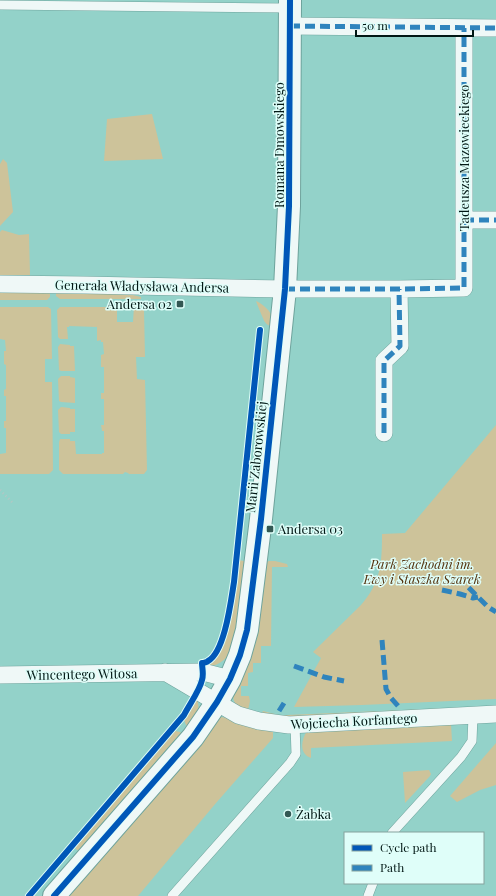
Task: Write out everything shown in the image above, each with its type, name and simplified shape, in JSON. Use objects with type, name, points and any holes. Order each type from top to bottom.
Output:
[{"type":"street","points":[[290,11],[464,28],[496,28]]},
{"type":"street","name":"Romana Dmowskiego","points":[[285,289],[290,206],[290,11]]},
{"type":"street","name":"Tadeusza Mazowieckiego","points":[[464,28],[464,288]]},
{"type":"street","points":[[464,220],[496,220]]},
{"type":"street","name":"Generała Władysława Andersa","points":[[0,284],[285,289],[464,288]]},
{"type":"street","name":"Marii Zaborowskiej","points":[[54,896],[193,737],[217,702],[230,679],[240,655],[247,630],[251,607],[285,289]]},
{"type":"street","points":[[384,433],[384,361],[400,346],[399,289]]},
{"type":"street","points":[[165,672],[217,702]]},
{"type":"street","name":"Wincentego Witosa","points":[[0,676],[203,672],[230,679]]},
{"type":"street","name":"Wojciecha Korfantego","points":[[217,702],[234,713],[244,717],[289,725],[496,714]]},
{"type":"lane","points":[[0,5],[290,11]]},
{"type":"lane","points":[[393,832],[461,757],[472,741],[473,716]]},
{"type":"lane","points":[[172,896],[290,763],[296,754],[295,724]]},
{"type":"lane","points":[[368,896],[373,884]]},
{"type":"path","points":[[0,490],[14,504]]},
{"type":"green space","points":[[152,114],[163,159],[104,161],[107,119]]},
{"type":"green space","points":[[3,159],[7,163],[13,212],[0,226],[0,164]]},
{"type":"green space","points":[[2,230],[19,235],[29,234],[30,275],[0,275],[0,232]]},
{"type":"green space","points":[[50,291],[50,297],[47,300],[0,300],[0,292]]},
{"type":"green space","points":[[56,291],[116,291],[141,297],[141,299],[60,299],[56,296]]},
{"type":"green space","points":[[256,301],[269,311],[273,319],[271,326],[265,322]]},
{"type":"green space","points":[[134,306],[140,307],[144,310],[145,357],[136,357],[137,379],[145,380],[147,470],[144,474],[129,474],[125,472],[123,474],[63,474],[59,470],[60,439],[70,439],[70,441],[75,441],[76,454],[104,453],[104,431],[102,431],[101,425],[104,425],[104,399],[101,399],[101,393],[104,393],[104,367],[101,367],[101,355],[104,354],[103,342],[101,342],[101,340],[97,341],[97,327],[69,326],[67,327],[68,339],[60,339],[58,337],[57,310],[60,307],[117,307],[117,322],[133,322]]},
{"type":"green space","points":[[0,307],[48,307],[51,309],[52,359],[45,359],[45,382],[52,382],[53,470],[49,474],[0,474],[0,454],[6,453],[6,428],[4,428],[4,421],[6,421],[6,396],[4,396],[4,390],[6,389],[6,365],[4,364],[4,351],[6,351],[5,340],[0,339]]},
{"type":"green space","points":[[60,344],[74,346],[75,371],[59,370],[58,347]]},
{"type":"green space","points":[[61,376],[70,376],[75,378],[75,403],[59,401],[58,379]]},
{"type":"green space","points":[[61,407],[75,409],[75,432],[70,432],[70,434],[61,434],[59,432],[58,410]]},
{"type":"green space","name":"Park Zachodni im. Ewy i Staszka Szarek","points":[[496,425],[496,699],[294,707],[321,658],[313,652],[361,605],[373,588],[381,563],[382,534],[405,533]]},
{"type":"green space","points":[[238,560],[247,563],[243,607],[230,654],[217,664],[206,666],[215,658],[222,647],[227,633],[234,602]]},
{"type":"green space","points":[[269,561],[287,564],[288,567],[272,567],[271,646],[261,646],[261,663],[253,663],[253,672],[248,673],[248,686],[241,686],[241,696],[249,696],[250,701],[248,710],[236,704],[233,696],[264,563]]},
{"type":"green space","points":[[196,697],[198,701],[198,709],[190,729],[184,720]]},
{"type":"green space","points":[[496,706],[288,718],[261,714],[263,711],[279,715],[288,715]]},
{"type":"green space","points":[[221,717],[273,732],[273,738],[138,896],[65,896],[219,718]]},
{"type":"green space","points":[[451,724],[452,741],[311,748],[311,758],[304,753],[302,746],[303,738],[307,731]]},
{"type":"green space","points":[[175,731],[180,732],[184,736],[82,853],[77,850],[74,847]]},
{"type":"green space","points":[[496,743],[496,785],[480,790],[457,802],[450,796]]},
{"type":"green space","points":[[429,770],[431,774],[430,776],[405,803],[403,772]]},
{"type":"marked path","points":[[290,26],[496,28]]},
{"type":"marked path","points":[[285,289],[464,288],[464,28]]},
{"type":"marked path","points":[[464,220],[496,220]]},
{"type":"marked path","points":[[384,433],[384,361],[400,346],[399,289]]},
{"type":"marked path","points":[[458,577],[488,607],[496,612]]},
{"type":"marked path","points":[[442,590],[473,598],[478,597]]},
{"type":"marked path","points":[[382,640],[386,689],[391,698],[399,707]]},
{"type":"marked path","points":[[294,666],[324,677],[344,681]]},
{"type":"marked path","points":[[279,711],[284,703]]},
{"type":"cycle path","points":[[54,896],[193,737],[217,702],[230,679],[240,655],[247,630],[261,519],[285,289],[289,206],[290,0]]},
{"type":"cycle path","points":[[29,896],[184,715],[201,684],[203,676],[202,663],[207,662],[214,656],[219,647],[229,613],[234,582],[260,330]]},
{"type":"place","name":"Andersa 02","points":[[180,304]]},
{"type":"place","name":"Andersa 03","points":[[270,529]]},
{"type":"place","name":"Żabka","points":[[288,814]]}]
